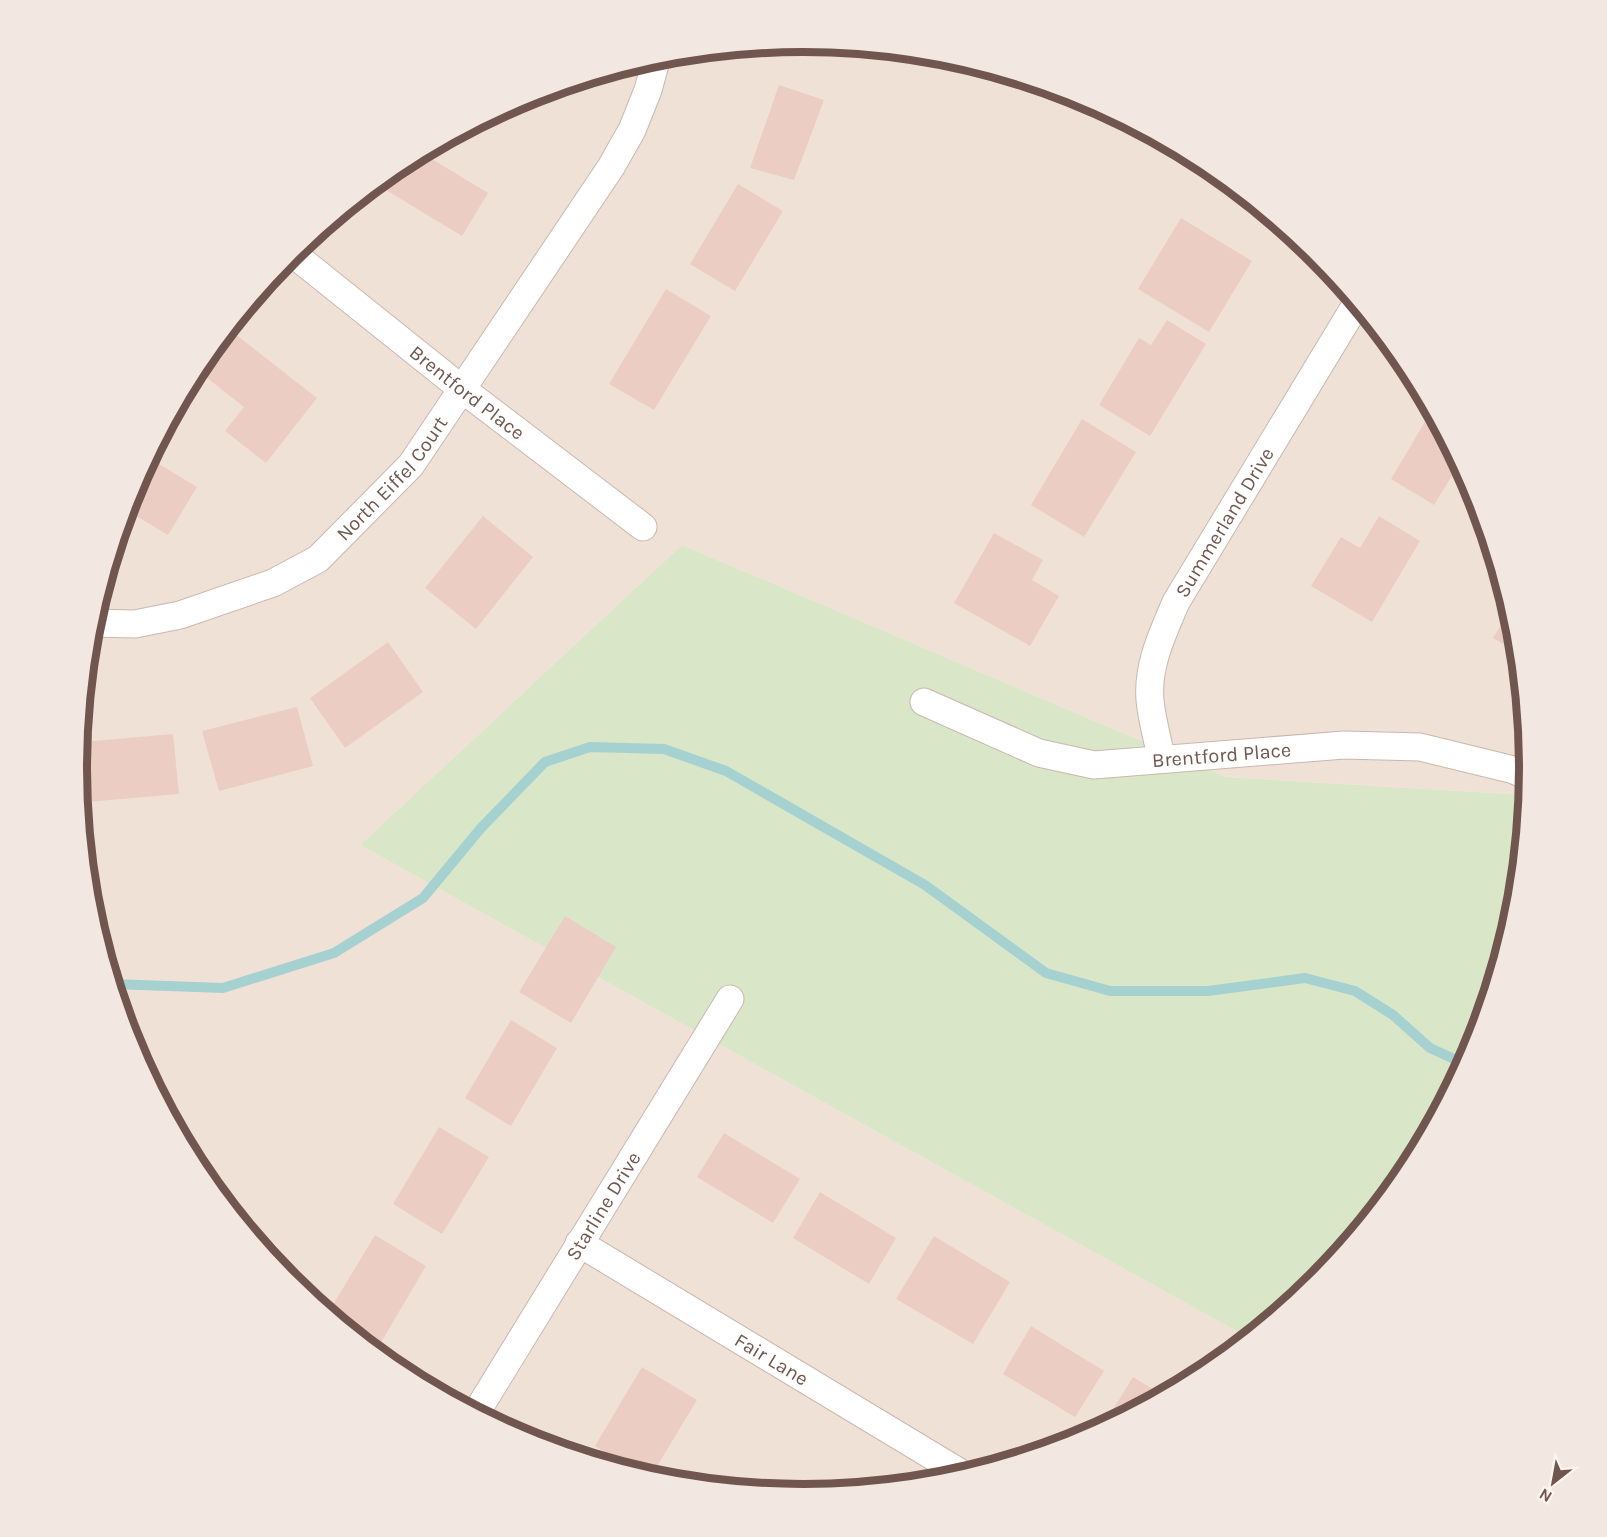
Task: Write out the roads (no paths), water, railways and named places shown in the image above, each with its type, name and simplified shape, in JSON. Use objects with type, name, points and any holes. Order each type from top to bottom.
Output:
[{"type":"street","name":"North Eiffel Court","points":[[102,623],[135,624],[180,615],[273,583],[318,559],[411,465],[593,194],[632,130],[654,68]]},
{"type":"street","name":"Brentford Place","points":[[300,259],[462,389],[643,527]]},
{"type":"street","name":"Summerland Drive","points":[[1162,759],[1149,698],[1150,675],[1156,649],[1176,602],[1353,310]]},
{"type":"street","name":"Brentford Place","points":[[924,702],[1039,753],[1094,765],[1344,745],[1420,747],[1520,773]]},
{"type":"street","name":"Starline Drive","points":[[480,1407],[730,999]]},
{"type":"street","name":"Fair Lane","points":[[579,1243],[953,1469]]},
{"type":"waterway","points":[[121,984],[223,988],[334,953],[423,898],[481,828],[545,762],[590,747],[664,749],[726,771],[925,885],[1046,973],[1110,991],[1208,991],[1305,978],[1355,991],[1393,1015],[1430,1048],[1457,1060]]}]
